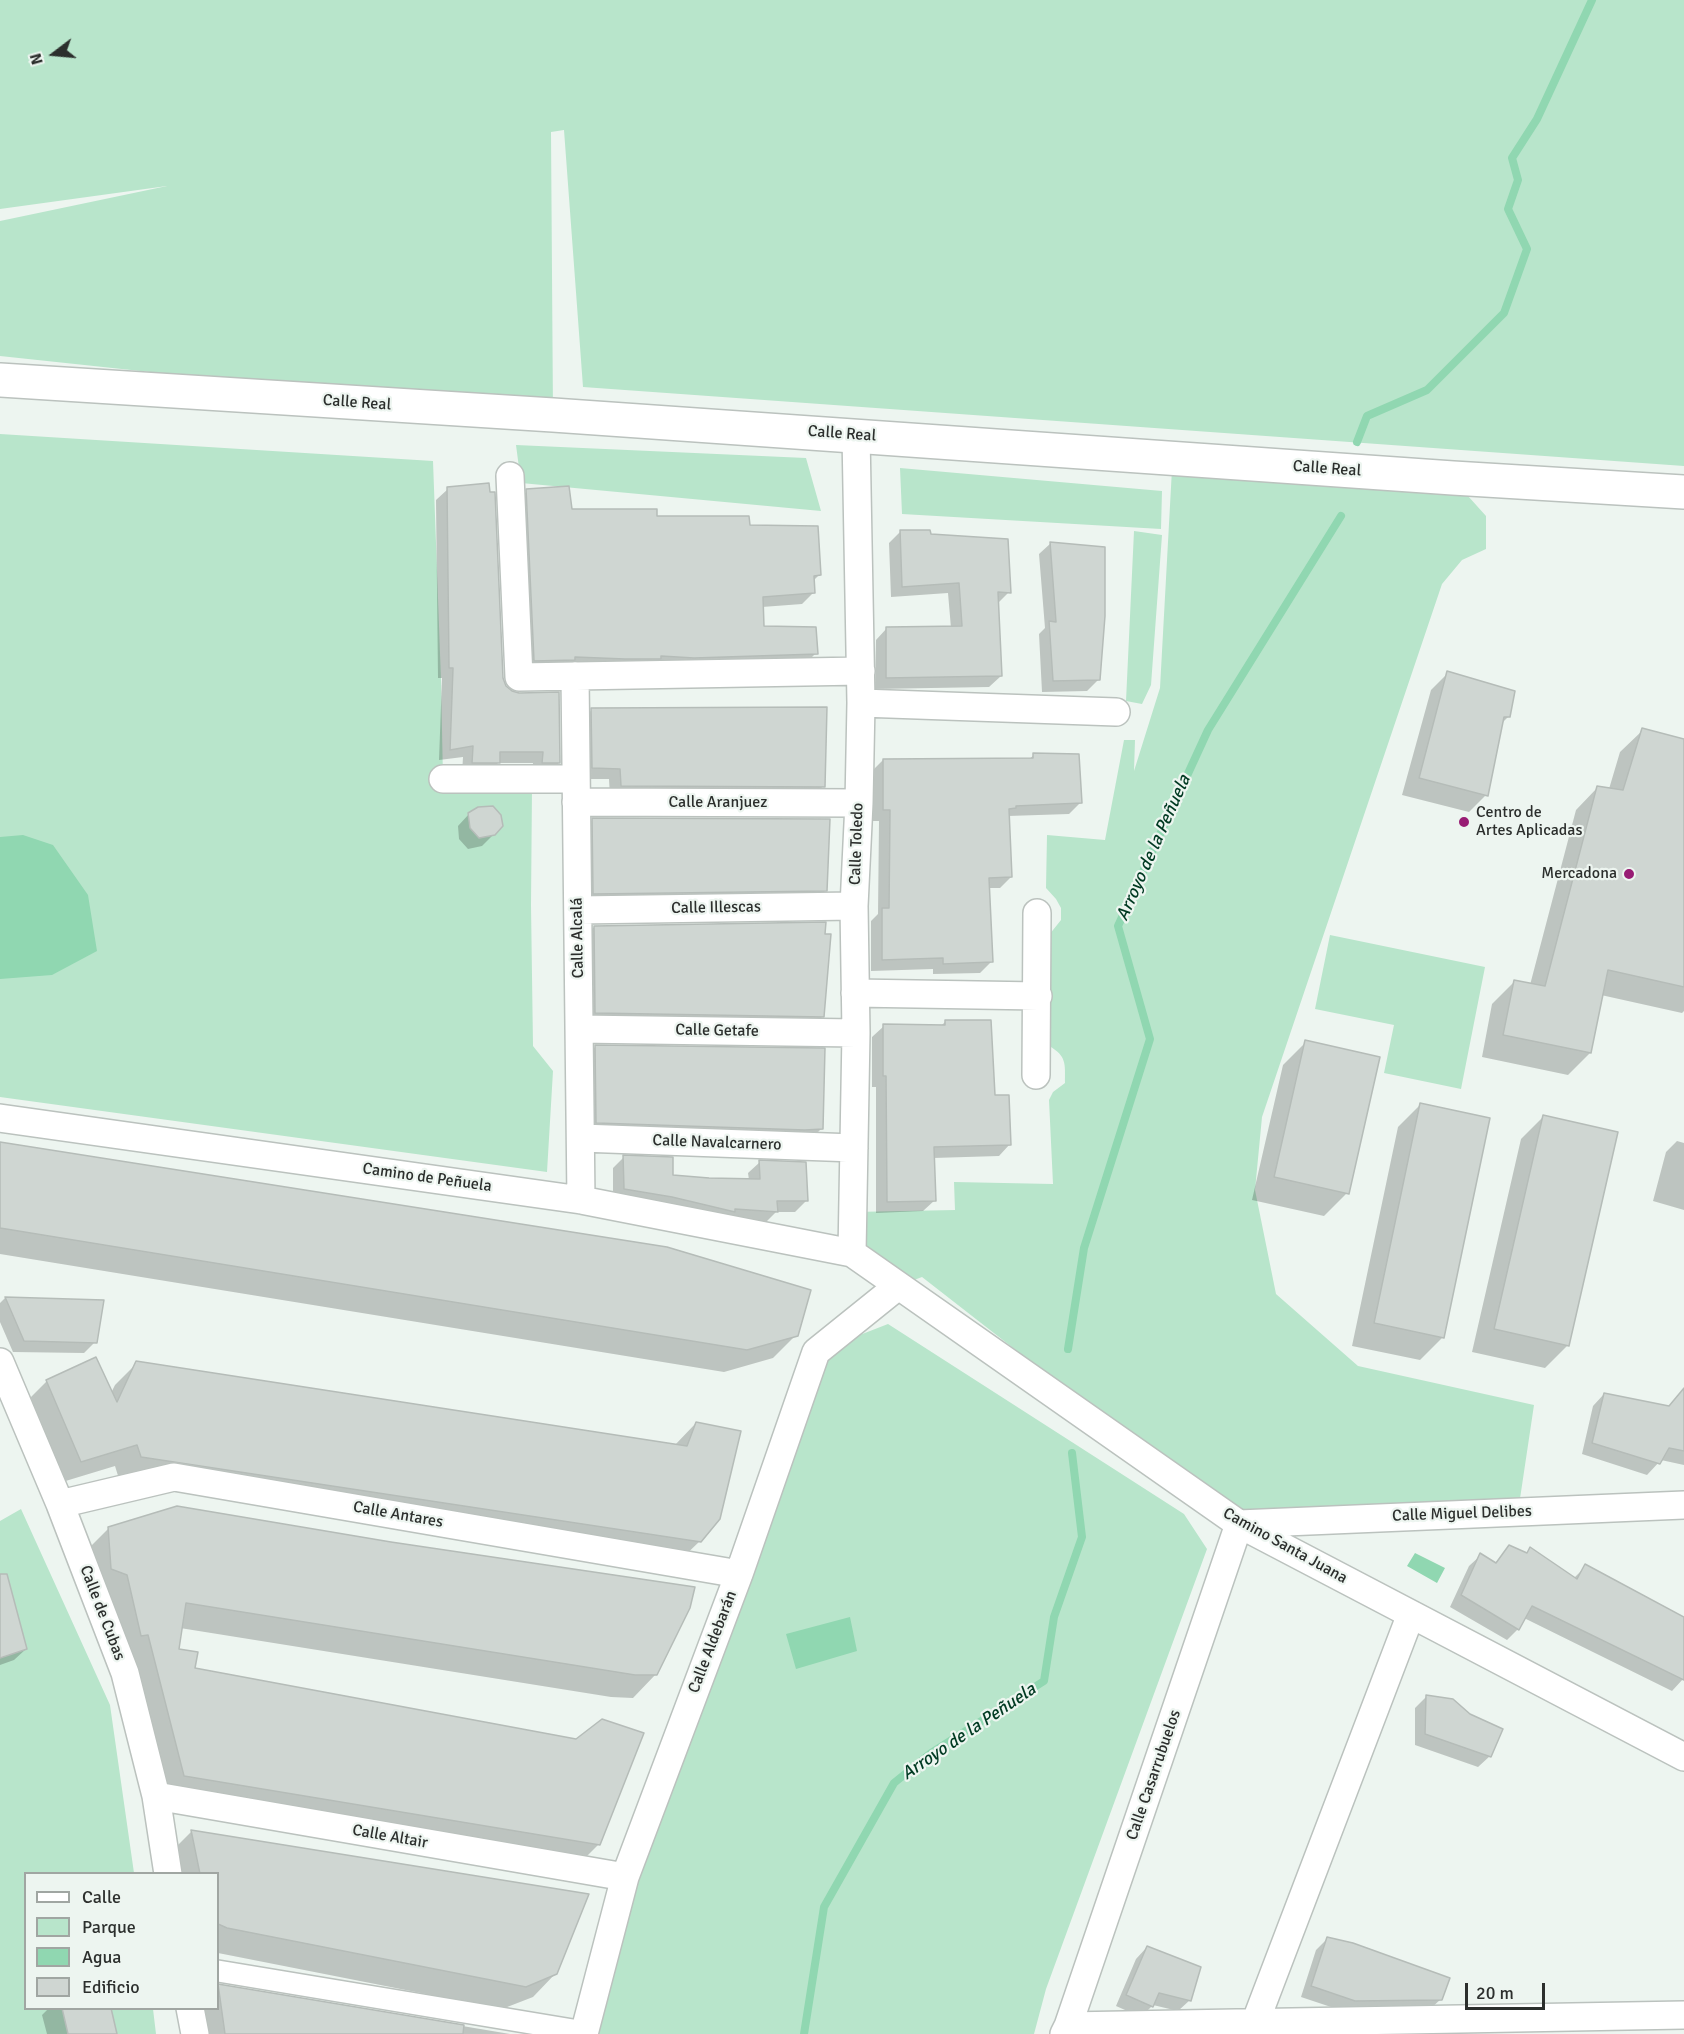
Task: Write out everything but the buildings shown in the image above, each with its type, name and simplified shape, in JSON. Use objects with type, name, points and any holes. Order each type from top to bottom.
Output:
[{"type":"street","name":"Calle Real","points":[[0,380],[856,435],[1453,478],[1684,492]]},
{"type":"street","name":"Calle Toledo","points":[[852,1253],[856,1033],[854,906],[861,703],[856,435]]},
{"type":"street","points":[[510,476],[519,677],[861,671]]},
{"type":"street","name":"Calle Alcalá","points":[[574,676],[581,1200]]},
{"type":"street","points":[[861,703],[1116,712]]},
{"type":"street","name":"Calle Aranjuez","points":[[443,779],[576,791],[859,803]]},
{"type":"street","name":"Calle Illescas","points":[[578,910],[854,906]]},
{"type":"street","points":[[1036,1075],[1037,913]]},
{"type":"street","points":[[855,993],[1038,996]]},
{"type":"street","name":"Calle Getafe","points":[[579,1029],[856,1033]]},
{"type":"street","name":"Camino de Peñuela","points":[[0,1118],[581,1200],[852,1253]]},
{"type":"street","name":"Calle Navalcarnero","points":[[581,1138],[854,1148]]},
{"type":"street","name":"Camino Santa Juana","points":[[852,1253],[1239,1524],[1684,1757]]},
{"type":"street","name":"Calle Aldebarán","points":[[585,2033],[625,1877],[739,1574],[816,1352],[898,1286]]},
{"type":"street","name":"Calle de Cubas","points":[[0,1362],[60,1504],[125,1672],[156,1796],[168,1872]]},
{"type":"street","name":"Calle Antares","points":[[60,1504],[174,1477],[739,1574]]},
{"type":"street","name":"Calle Miguel Delibes","points":[[1239,1524],[1684,1504]]},
{"type":"street","name":"Calle Casarrubuelos","points":[[1239,1524],[1066,2030],[1255,2023],[1684,2015]]},
{"type":"street","points":[[1255,2023],[1411,1614]]},
{"type":"street","name":"Calle Altair","points":[[156,1796],[625,1877]]},
{"type":"street","points":[[219,1971],[585,2033]]},
{"type":"street","points":[[190,2010],[195,2034]]},
{"type":"green space","points":[[0,0],[1684,0],[1684,466],[583,387],[564,130],[551,132],[553,415],[0,356],[0,221],[167,186],[0,209]]},
{"type":"green space","points":[[0,434],[433,461],[443,779],[532,787],[533,1046],[553,1071],[547,1172],[0,1097]]},
{"type":"green space","points":[[516,445],[806,458],[821,511],[521,483]]},
{"type":"green space","points":[[900,468],[1162,491],[1161,529],[902,514]]},
{"type":"green space","points":[[1172,469],[1468,496],[1486,516],[1486,549],[1462,560],[1442,584],[1262,1117],[1255,1190],[1276,1294],[1358,1366],[1534,1405],[1518,1512],[1239,1524],[922,1277],[898,1286],[852,1253],[853,1212],[955,1210],[954,1182],[1053,1184],[1049,1100],[1053,1092],[1065,1083],[1065,1071],[1062,1057],[1049,1046],[1049,935],[1061,920],[1061,908],[1046,888],[1047,835],[1105,840],[1124,740],[1135,740],[1134,771],[1160,688]]},
{"type":"green space","points":[[1134,531],[1162,535],[1151,685],[1142,704],[1126,701]]},
{"type":"green space","points":[[1330,935],[1485,967],[1461,1089],[1384,1073],[1394,1025],[1315,1009]]},
{"type":"green space","points":[[888,1324],[1184,1514],[1207,1549],[1046,1989],[1034,2034],[584,2034],[816,1352]]},
{"type":"green space","points":[[21,1509],[110,1705],[134,1872],[24,1872],[24,2010],[153,2010],[156,2034],[0,2034],[0,1521]]},
{"type":"water","points":[[23,835],[53,845],[88,895],[97,951],[52,975],[0,979],[0,837]]},
{"type":"water","points":[[1415,1553],[1445,1568],[1437,1583],[1407,1566]]},
{"type":"water","points":[[850,1617],[857,1651],[796,1669],[786,1634]]},
{"type":"waterway","name":"Arroyo de la Peñuela","points":[[1357,442],[1367,416],[1427,390],[1504,313],[1527,249],[1508,209],[1518,180],[1512,158],[1537,119],[1592,0]]},
{"type":"waterway","name":"Arroyo de la Peñuela","points":[[1068,1349],[1084,1248],[1150,1039],[1118,926],[1208,730],[1341,516]]},
{"type":"waterway","name":"Arroyo de la Peñuela","points":[[804,2034],[824,1907],[894,1783],[931,1753],[1044,1681],[1054,1617],[1082,1537],[1072,1453]]},
{"type":"place","name":"Centro de Artes Aplicadas","points":[[1464,822]]},
{"type":"place","name":"Mercadona","points":[[1629,874]]}]
